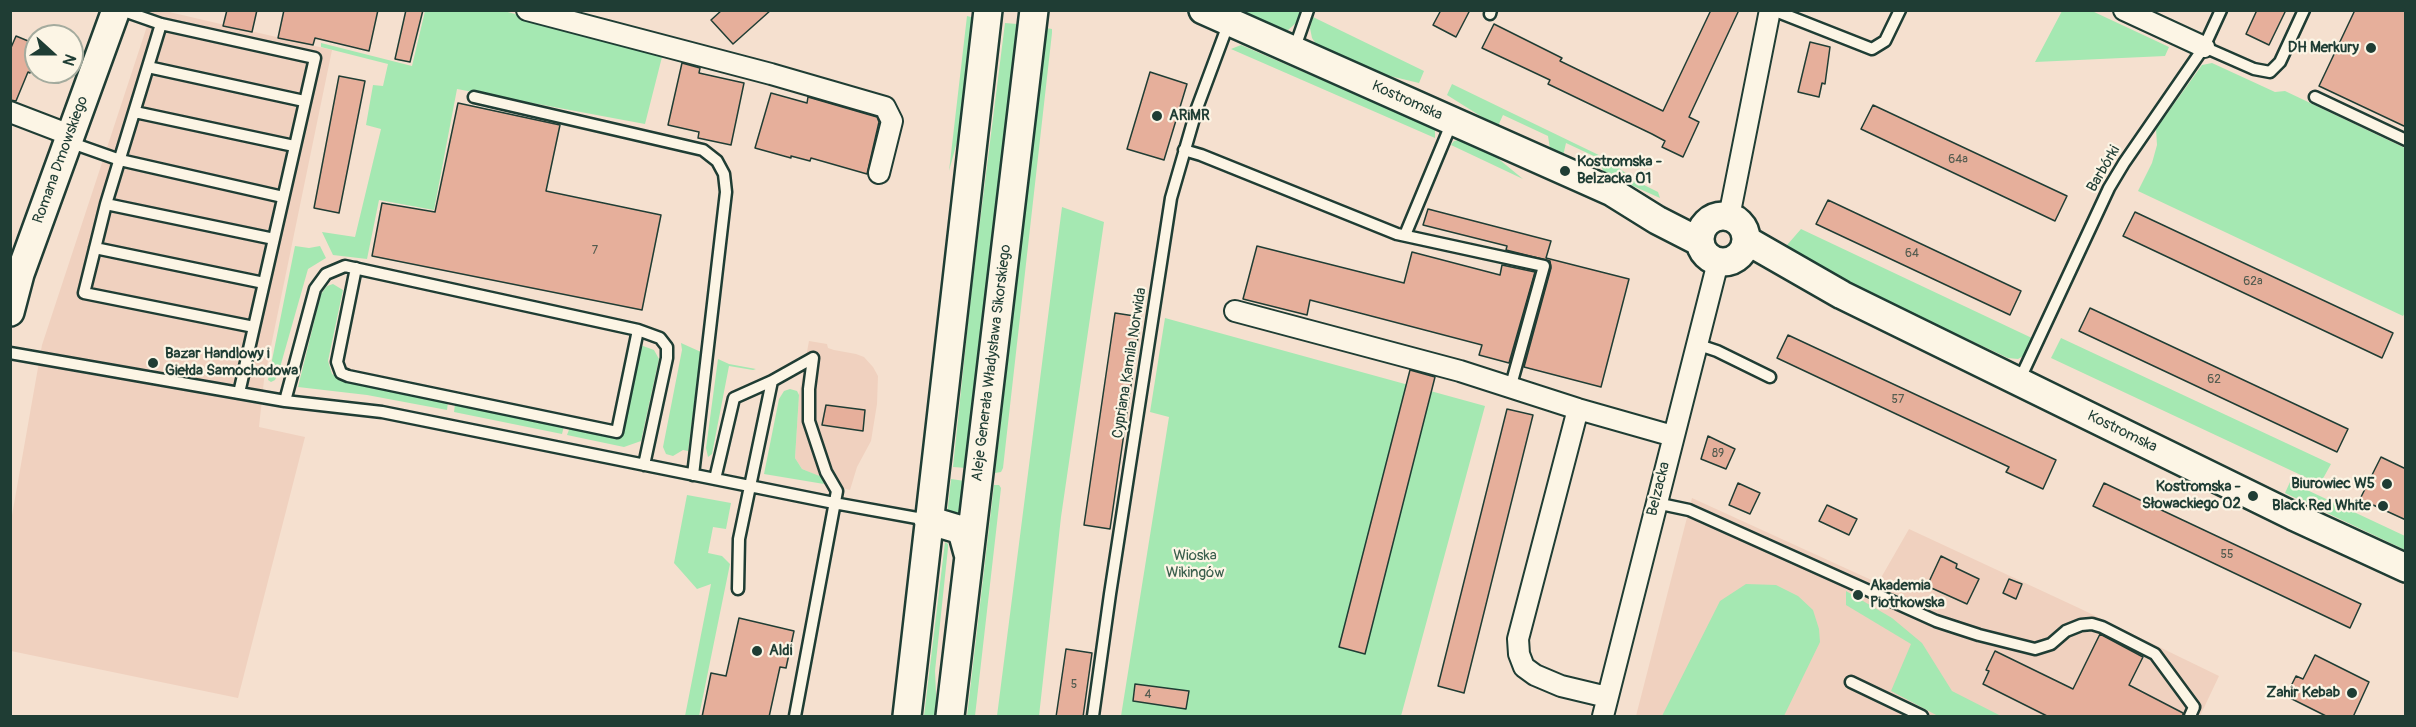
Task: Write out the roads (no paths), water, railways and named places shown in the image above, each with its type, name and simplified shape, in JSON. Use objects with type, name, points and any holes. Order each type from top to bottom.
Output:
[{"type":"street","name":"Romana Dmowskiego","points":[[10,312],[20,274],[119,10]]},
{"type":"street","points":[[527,10],[761,71],[885,107],[892,121],[879,173]]},
{"type":"street","points":[[907,717],[988,10]]},
{"type":"street","name":"Aleje Generała Władysława Sikorskiego","points":[[950,717],[1034,10]]},
{"type":"street","name":"Kostromska","points":[[1203,10],[1611,192],[1662,205],[1712,227]]},
{"type":"street","points":[[1712,227],[1741,225],[1734,253],[1708,257],[1712,227],[1771,10]]},
{"type":"street","points":[[2124,10],[2204,47]]},
{"type":"street","points":[[10,112],[69,139]]},
{"type":"street","name":"Kostromska","points":[[1734,253],[1839,293],[2293,516],[2404,568]]},
{"type":"street","name":"Belzacka","points":[[1605,707],[1696,344],[1734,253]]},
{"type":"street","points":[[1235,311],[1512,385],[1578,409],[1673,436]]},
{"type":"street","points":[[1578,409],[1518,639],[1519,654],[1524,667],[1535,675],[1605,707]]},
{"type":"street","points":[[928,520],[958,529],[963,535],[969,557]]},
{"type":"lane","points":[[119,10],[161,24],[315,58],[239,393]]},
{"type":"lane","points":[[1294,51],[1308,10]]},
{"type":"lane","points":[[1771,10],[1872,49],[1886,41],[1900,10]]},
{"type":"lane","name":"Barbórki","points":[[2019,381],[2109,188],[2204,47],[2222,10]]},
{"type":"lane","points":[[2204,47],[2254,69],[2270,72],[2280,62],[2304,10]]},
{"type":"lane","name":"Cypriana Kamila Norwida","points":[[1093,717],[1171,198],[1204,87],[1229,22]]},
{"type":"lane","points":[[161,24],[106,204],[84,293],[254,327]]},
{"type":"lane","points":[[148,68],[304,101]]},
{"type":"lane","points":[[474,97],[703,150],[717,161],[724,174],[726,192],[693,475]]},
{"type":"lane","points":[[2314,98],[2406,140]]},
{"type":"lane","points":[[135,112],[294,146]]},
{"type":"lane","points":[[1405,236],[1452,121]]},
{"type":"lane","points":[[69,139],[120,160],[283,197]]},
{"type":"lane","points":[[1184,150],[1405,236],[1544,266],[1512,385]]},
{"type":"lane","points":[[106,204],[273,239]]},
{"type":"lane","points":[[95,248],[264,283]]},
{"type":"lane","points":[[285,401],[315,290],[326,274],[345,266],[638,330],[660,338],[667,347],[667,358],[644,465]]},
{"type":"lane","points":[[356,268],[337,362],[341,373],[359,378],[617,432],[638,330]]},
{"type":"lane","points":[[1696,344],[1717,351],[1770,377]]},
{"type":"lane","points":[[10,353],[285,401],[382,412],[928,520]]},
{"type":"lane","points":[[715,479],[734,398],[772,381],[813,358],[809,389],[809,421],[826,472],[837,490],[795,717]]},
{"type":"lane","points":[[738,589],[739,539],[772,381]]},
{"type":"lane","points":[[1656,503],[1689,510],[1936,621],[1978,635],[2035,649],[2051,644],[2066,631],[2082,625],[2102,627],[2155,654],[2194,707],[2190,717]]},
{"type":"lane","points":[[1851,682],[1922,717]]},
{"type":"place","name":"DH Merkury","points":[[2371,48]]},
{"type":"place","name":"ARiMR","points":[[1157,116]]},
{"type":"place","name":"Kostromska - Belzacka 01","points":[[1565,171]]},
{"type":"place","name":"Bazar Handlowy i Giełda Samochodowa","points":[[153,363]]},
{"type":"place","name":"Biurowiec W5","points":[[2387,484]]},
{"type":"place","name":"Kostromska - Słowackiego 02","points":[[2253,496]]},
{"type":"place","name":"Black Red White","points":[[2383,506]]},
{"type":"place","name":"Akademia Piotrkowska","points":[[1858,595]]},
{"type":"place","name":"Aldi","points":[[757,651]]},
{"type":"place","name":"Zahir Kebab","points":[[2352,693]]},
{"type":"park label","name":"Wioska Wikingów","points":[[1195,564]]}]
